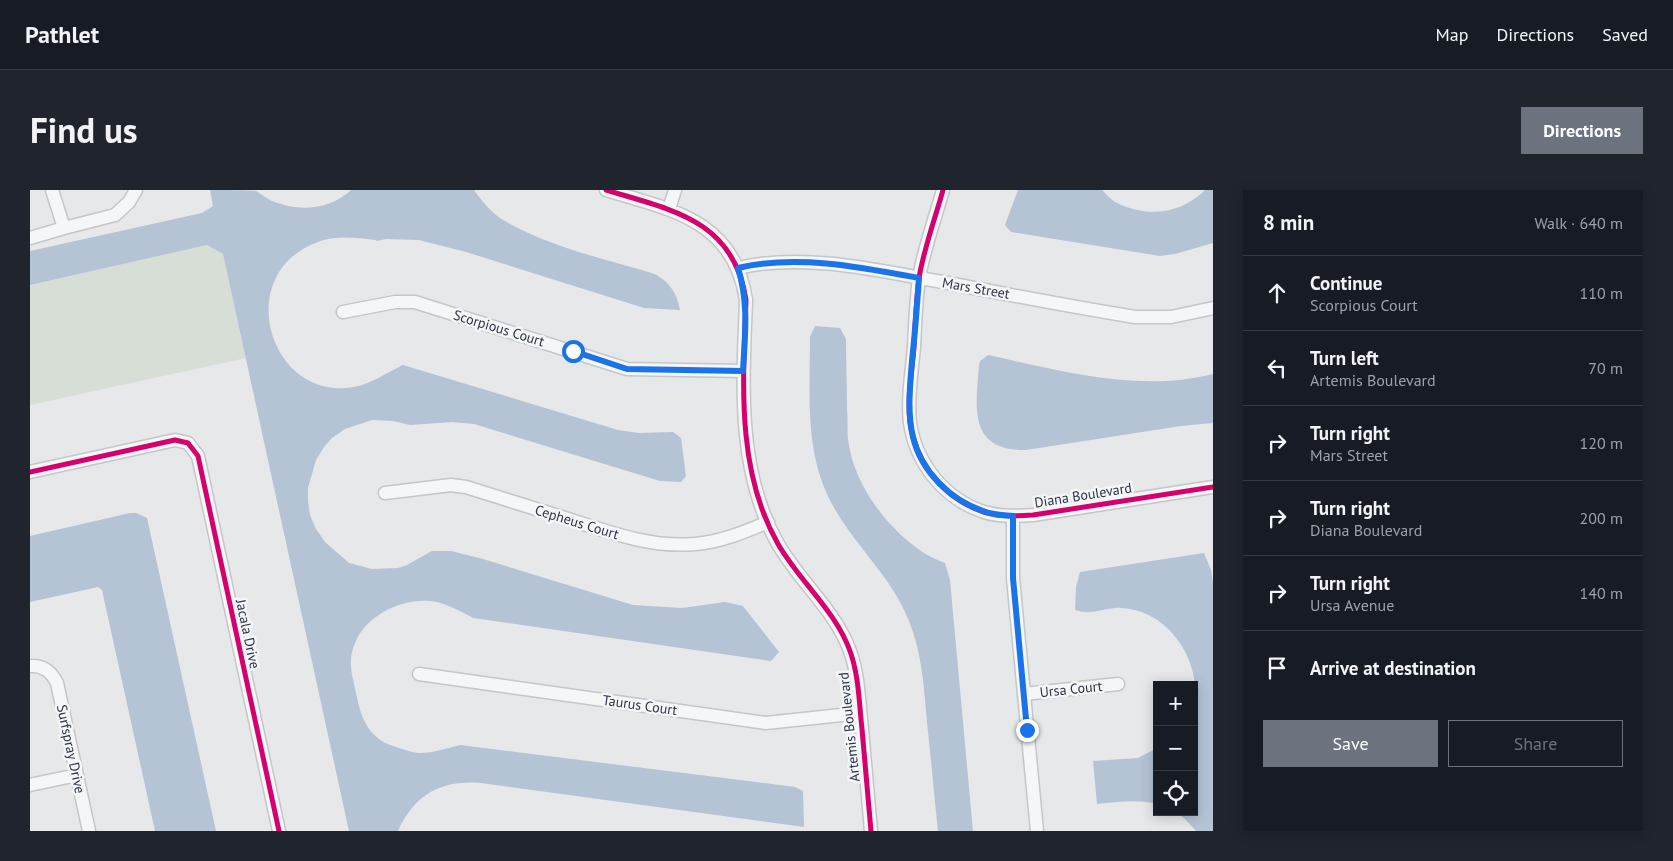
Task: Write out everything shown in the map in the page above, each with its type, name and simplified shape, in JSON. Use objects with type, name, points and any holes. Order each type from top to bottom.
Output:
[{"type":"street","points":[[52,190],[64,228]]},
{"type":"street","points":[[30,238],[115,215],[129,202],[136,190]]},
{"type":"street","name":"Artemis Boulevard","points":[[606,190],[669,208],[702,225],[723,244],[738,268],[746,300],[743,371],[744,415],[748,454],[757,493],[777,542],[790,563],[827,609],[843,635],[854,667],[858,687],[871,831]]},
{"type":"street","points":[[669,208],[675,190]]},
{"type":"street","name":"Diana Boulevard","points":[[944,190],[919,278],[910,398],[910,420],[918,453],[942,486],[963,502],[985,512],[1013,516],[1033,515],[1213,487]]},
{"type":"street","name":"Mars Street","points":[[738,268],[764,263],[820,263],[919,278],[1135,317],[1171,317],[1213,308]]},
{"type":"street","name":"Scorpious Court","points":[[343,312],[395,302],[415,302],[627,369],[743,371]]},
{"type":"street","name":"Jacala Drive","points":[[30,472],[175,440],[188,444],[198,456],[279,831]]},
{"type":"street","name":"Cepheus Court","points":[[385,493],[451,485],[466,487],[614,534],[668,544],[707,542],[752,529],[768,522]]},
{"type":"street","points":[[1013,516],[1013,578],[1037,831]]},
{"type":"street","name":"Surfspray Drive","points":[[30,666],[40,666],[47,670],[56,683],[90,831]]},
{"type":"street","name":"Taurus Court","points":[[420,674],[766,723],[860,713]]},
{"type":"street","name":"Ursa Court","points":[[1024,694],[1118,684]]},
{"type":"street","points":[[30,785],[77,775]]},
{"type":"shaded area","points":[[207,245],[223,254],[246,358],[30,405],[30,285]]},
{"type":"water","points":[[210,190],[256,191],[282,205],[303,208],[334,202],[351,190],[474,190],[493,212],[518,228],[576,251],[655,274],[669,285],[677,298],[680,310],[644,308],[466,252],[419,240],[386,239],[377,241],[332,238],[318,242],[291,258],[275,280],[269,305],[272,332],[282,356],[300,375],[324,386],[354,387],[373,381],[403,365],[618,430],[639,433],[673,432],[681,438],[686,476],[681,482],[660,481],[474,424],[452,422],[410,425],[393,421],[372,420],[345,429],[332,438],[324,447],[316,460],[308,488],[310,515],[316,529],[325,542],[349,563],[372,569],[398,568],[432,551],[451,551],[633,605],[682,608],[725,602],[743,606],[779,652],[771,661],[473,618],[437,602],[408,602],[386,610],[367,624],[360,633],[351,655],[352,677],[360,710],[366,724],[376,736],[396,747],[423,753],[460,745],[795,787],[803,791],[804,827],[481,783],[467,783],[442,787],[431,792],[413,807],[398,831],[349,831],[223,254],[207,245],[30,285],[30,251],[202,213],[213,206]]},
{"type":"water","points":[[1018,190],[1102,190],[1111,199],[1128,208],[1152,212],[1175,209],[1196,198],[1205,190],[1213,190],[1213,243],[1175,254],[1160,256],[1011,232],[1005,225]]},
{"type":"water","points":[[815,326],[840,328],[846,339],[848,439],[856,472],[864,487],[883,516],[895,529],[921,551],[945,563],[950,580],[973,831],[938,831],[920,658],[913,633],[902,605],[893,590],[841,519],[823,484],[817,464],[811,422],[810,337]]},
{"type":"water","points":[[988,355],[1071,373],[1128,381],[1185,379],[1213,374],[1213,423],[1181,426],[1026,450],[1007,448],[993,443],[984,434],[979,423],[977,396],[979,365],[980,361]]},
{"type":"water","points":[[136,513],[147,518],[216,831],[155,831],[102,590],[98,587],[30,602],[30,536]]},
{"type":"water","points":[[1204,553],[1211,570],[1213,583],[1213,831],[1196,831],[1181,816],[1198,816],[1198,681],[1194,681],[1188,658],[1181,645],[1162,623],[1136,610],[1117,608],[1084,612],[1075,610],[1076,587],[1080,572]]},
{"type":"water","points":[[1153,750],[1153,803],[1134,801],[1097,804],[1093,761],[1138,758]]},
{"type":"cycle path","points":[[606,190],[654,204],[696,222],[714,235],[728,252],[739,273],[746,300],[744,362],[745,425],[755,486],[764,516],[778,544],[796,571],[836,622],[850,651],[858,690],[871,831]]},
{"type":"cycle path","points":[[943,190],[919,278],[909,404],[913,438],[918,452],[934,478],[956,498],[970,506],[990,514],[1008,516],[1033,515],[1213,487]]},
{"type":"cycle path","points":[[30,472],[175,440],[188,443],[198,456],[279,831]]},
{"type":"route","points":[[573,351],[627,369],[743,371],[746,300],[738,268],[764,263],[820,263],[919,278],[910,398],[910,420],[913,437],[918,453],[925,465],[942,486],[974,508],[985,512],[1013,516],[1013,578],[1027,730]]}]
